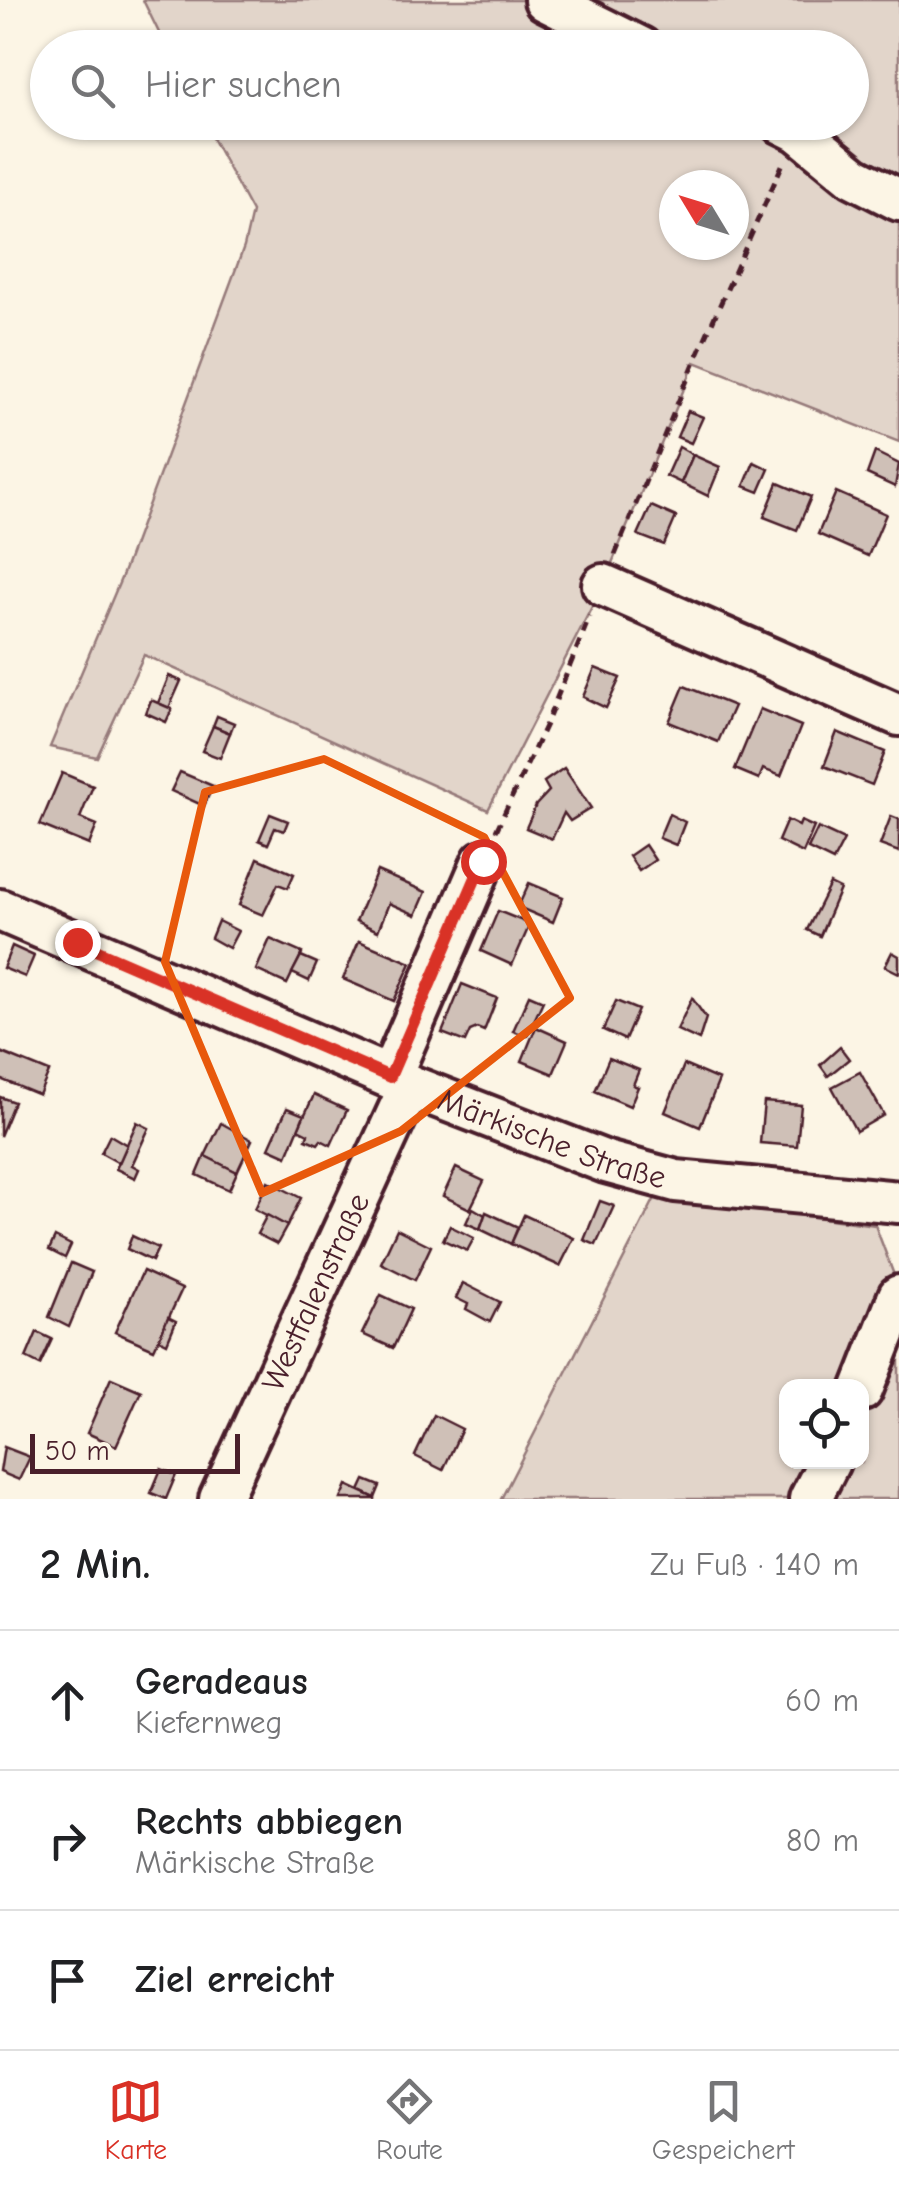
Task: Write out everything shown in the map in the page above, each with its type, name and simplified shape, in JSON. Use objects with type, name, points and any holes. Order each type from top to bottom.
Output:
[{"type":"street","points":[[546,0],[606,30]]},
{"type":"street","points":[[806,140],[854,177],[899,200]]},
{"type":"street","points":[[603,585],[899,715]]},
{"type":"street","name":"Westfalenstraße","points":[[220,1499],[400,1081],[483,861]]},
{"type":"street","name":"Märkische Straße","points":[[0,910],[400,1081],[606,1162],[676,1181],[899,1202]]},
{"type":"street","points":[[866,1379],[899,1296]]},
{"type":"street","points":[[810,1499],[825,1469]]},
{"type":"path","points":[[500,823],[603,585],[784,140]]},
{"type":"highlighted area","points":[[324,759],[484,837],[570,998],[401,1131],[262,1193],[165,962],[205,792]]},
{"type":"shaded area","points":[[143,0],[899,0],[899,442],[695,362],[603,585],[488,810],[144,655],[97,757],[50,747],[122,576],[244,247],[252,212],[213,140],[869,140],[869,30],[158,30]]},
{"type":"shaded area","points":[[656,1196],[875,1225],[894,1275],[852,1379],[779,1379],[779,1469],[810,1469],[795,1499],[501,1499]]},
{"type":"shaded area","points":[[899,1323],[899,1499],[820,1499],[835,1469],[869,1469],[869,1395]]},
{"type":"building","points":[[688,411],[703,417],[691,443],[677,437]]},
{"type":"building","points":[[679,447],[693,455],[681,483],[666,476]]},
{"type":"building","points":[[875,452],[899,464],[895,487],[867,474]]},
{"type":"building","points":[[693,455],[720,467],[708,496],[681,483]]},
{"type":"building","points":[[754,462],[769,469],[759,492],[744,486]]},
{"type":"building","points":[[778,483],[811,497],[797,530],[764,517]]},
{"type":"building","points":[[836,492],[886,514],[868,556],[818,534]]},
{"type":"building","points":[[651,506],[676,517],[664,545],[638,535]]},
{"type":"building","points":[[595,668],[620,678],[606,708],[583,697]]},
{"type":"building","points":[[169,676],[181,681],[169,708],[158,703]]},
{"type":"building","points":[[684,686],[734,706],[718,742],[669,722]]},
{"type":"building","points":[[151,700],[172,709],[166,722],[146,713]]},
{"type":"building","points":[[760,709],[801,726],[781,776],[763,769],[759,779],[735,769]]},
{"type":"building","points":[[217,716],[234,723],[230,733],[213,726]]},
{"type":"building","points":[[213,726],[230,733],[220,758],[202,751]]},
{"type":"building","points":[[837,732],[885,752],[872,785],[824,766]]},
{"type":"building","points":[[564,768],[591,808],[570,821],[564,813],[552,839],[526,828],[536,805],[549,791],[544,782]]},
{"type":"building","points":[[180,772],[213,786],[204,806],[171,791]]},
{"type":"building","points":[[62,773],[93,786],[80,818],[97,825],[89,845],[40,825]]},
{"type":"building","points":[[270,814],[288,821],[284,831],[275,828],[268,844],[259,840]]},
{"type":"building","points":[[669,814],[685,822],[676,845],[659,838]]},
{"type":"building","points":[[891,816],[899,819],[899,852],[880,845]]},
{"type":"building","points":[[787,820],[814,827],[803,853],[778,841]]},
{"type":"building","points":[[818,828],[844,840],[833,861],[808,849]]},
{"type":"building","points":[[645,845],[655,860],[639,871],[629,856]]},
{"type":"building","points":[[258,858],[294,874],[288,888],[278,884],[263,915],[239,905]]},
{"type":"building","points":[[377,871],[426,892],[416,915],[389,903],[378,931],[356,921]]},
{"type":"building","points":[[529,883],[563,897],[553,922],[518,907]]},
{"type":"building","points":[[830,884],[840,889],[820,936],[807,930]]},
{"type":"building","points":[[498,911],[530,924],[512,965],[481,951]]},
{"type":"building","points":[[218,921],[238,931],[229,948],[211,938]]},
{"type":"building","points":[[270,939],[302,953],[287,984],[256,970]]},
{"type":"building","points":[[359,941],[411,963],[394,1001],[343,979]]},
{"type":"building","points":[[12,946],[34,956],[25,977],[3,968]]},
{"type":"building","points":[[892,952],[899,956],[899,973],[885,966]]},
{"type":"building","points":[[301,956],[317,963],[309,981],[292,973]]},
{"type":"building","points":[[462,984],[497,998],[484,1031],[470,1031],[465,1042],[442,1033]]},
{"type":"building","points":[[529,995],[543,1001],[527,1036],[513,1031]]},
{"type":"building","points":[[692,998],[706,1018],[699,1040],[677,1030]]},
{"type":"building","points":[[616,1001],[638,1010],[625,1040],[603,1030]]},
{"type":"building","points":[[536,1027],[567,1041],[553,1074],[522,1061]]},
{"type":"building","points":[[840,1047],[849,1059],[828,1076],[820,1065]]},
{"type":"building","points":[[0,1052],[49,1072],[39,1095],[0,1079]]},
{"type":"building","points":[[609,1058],[639,1070],[633,1085],[638,1087],[630,1106],[595,1091]]},
{"type":"building","points":[[684,1065],[719,1080],[700,1127],[665,1112]]},
{"type":"building","points":[[860,1072],[884,1115],[856,1131],[832,1087]]},
{"type":"building","points":[[314,1095],[347,1110],[331,1145],[306,1139],[308,1134],[298,1129]]},
{"type":"building","points":[[0,1097],[14,1102],[0,1136]]},
{"type":"building","points":[[764,1102],[801,1105],[797,1146],[760,1143]]},
{"type":"building","points":[[287,1108],[304,1115],[287,1156],[269,1148]]},
{"type":"building","points":[[137,1122],[149,1128],[132,1165],[139,1169],[135,1178],[116,1169]]},
{"type":"building","points":[[221,1123],[252,1140],[237,1172],[205,1156]]},
{"type":"building","points":[[110,1135],[127,1145],[119,1163],[101,1153]]},
{"type":"building","points":[[205,1156],[237,1172],[229,1190],[197,1175]]},
{"type":"building","points":[[456,1168],[484,1181],[470,1209],[443,1196]]},
{"type":"building","points":[[268,1181],[301,1198],[287,1226],[255,1209]]},
{"type":"building","points":[[600,1201],[614,1206],[596,1245],[584,1240]]},
{"type":"building","points":[[473,1208],[485,1215],[480,1229],[466,1223]]},
{"type":"building","points":[[486,1212],[518,1227],[511,1244],[480,1229]]},
{"type":"building","points":[[267,1215],[287,1226],[277,1244],[257,1234]]},
{"type":"building","points":[[524,1215],[574,1238],[560,1266],[511,1244]]},
{"type":"building","points":[[450,1226],[474,1238],[467,1251],[443,1240]]},
{"type":"building","points":[[397,1229],[431,1246],[415,1280],[381,1263]]},
{"type":"building","points":[[132,1236],[158,1248],[152,1261],[127,1249]]},
{"type":"building","points":[[55,1237],[71,1245],[65,1258],[49,1250]]},
{"type":"building","points":[[71,1263],[92,1272],[69,1327],[49,1317]]},
{"type":"building","points":[[143,1271],[182,1289],[154,1349],[115,1332]]},
{"type":"building","points":[[463,1283],[500,1302],[490,1322],[466,1309],[468,1304],[456,1298]]},
{"type":"building","points":[[381,1295],[411,1309],[393,1348],[362,1334]]},
{"type":"building","points":[[168,1317],[176,1321],[167,1343],[159,1339]]},
{"type":"building","points":[[37,1332],[52,1339],[40,1365],[26,1358]]},
{"type":"building","points":[[111,1378],[141,1391],[116,1446],[87,1433]]},
{"type":"building","points":[[434,1415],[462,1429],[443,1470],[415,1456]]},
{"type":"building","points":[[4,1447],[30,1457],[19,1480],[0,1472]]},
{"type":"building","points":[[161,1469],[176,1475],[166,1499],[151,1493]]},
{"type":"building","points":[[365,1480],[380,1486],[375,1498],[360,1491]]},
{"type":"building","points":[[347,1485],[375,1498],[375,1499],[341,1499]]},
{"type":"route","points":[[77,942],[390,1077],[483,861]]}]
